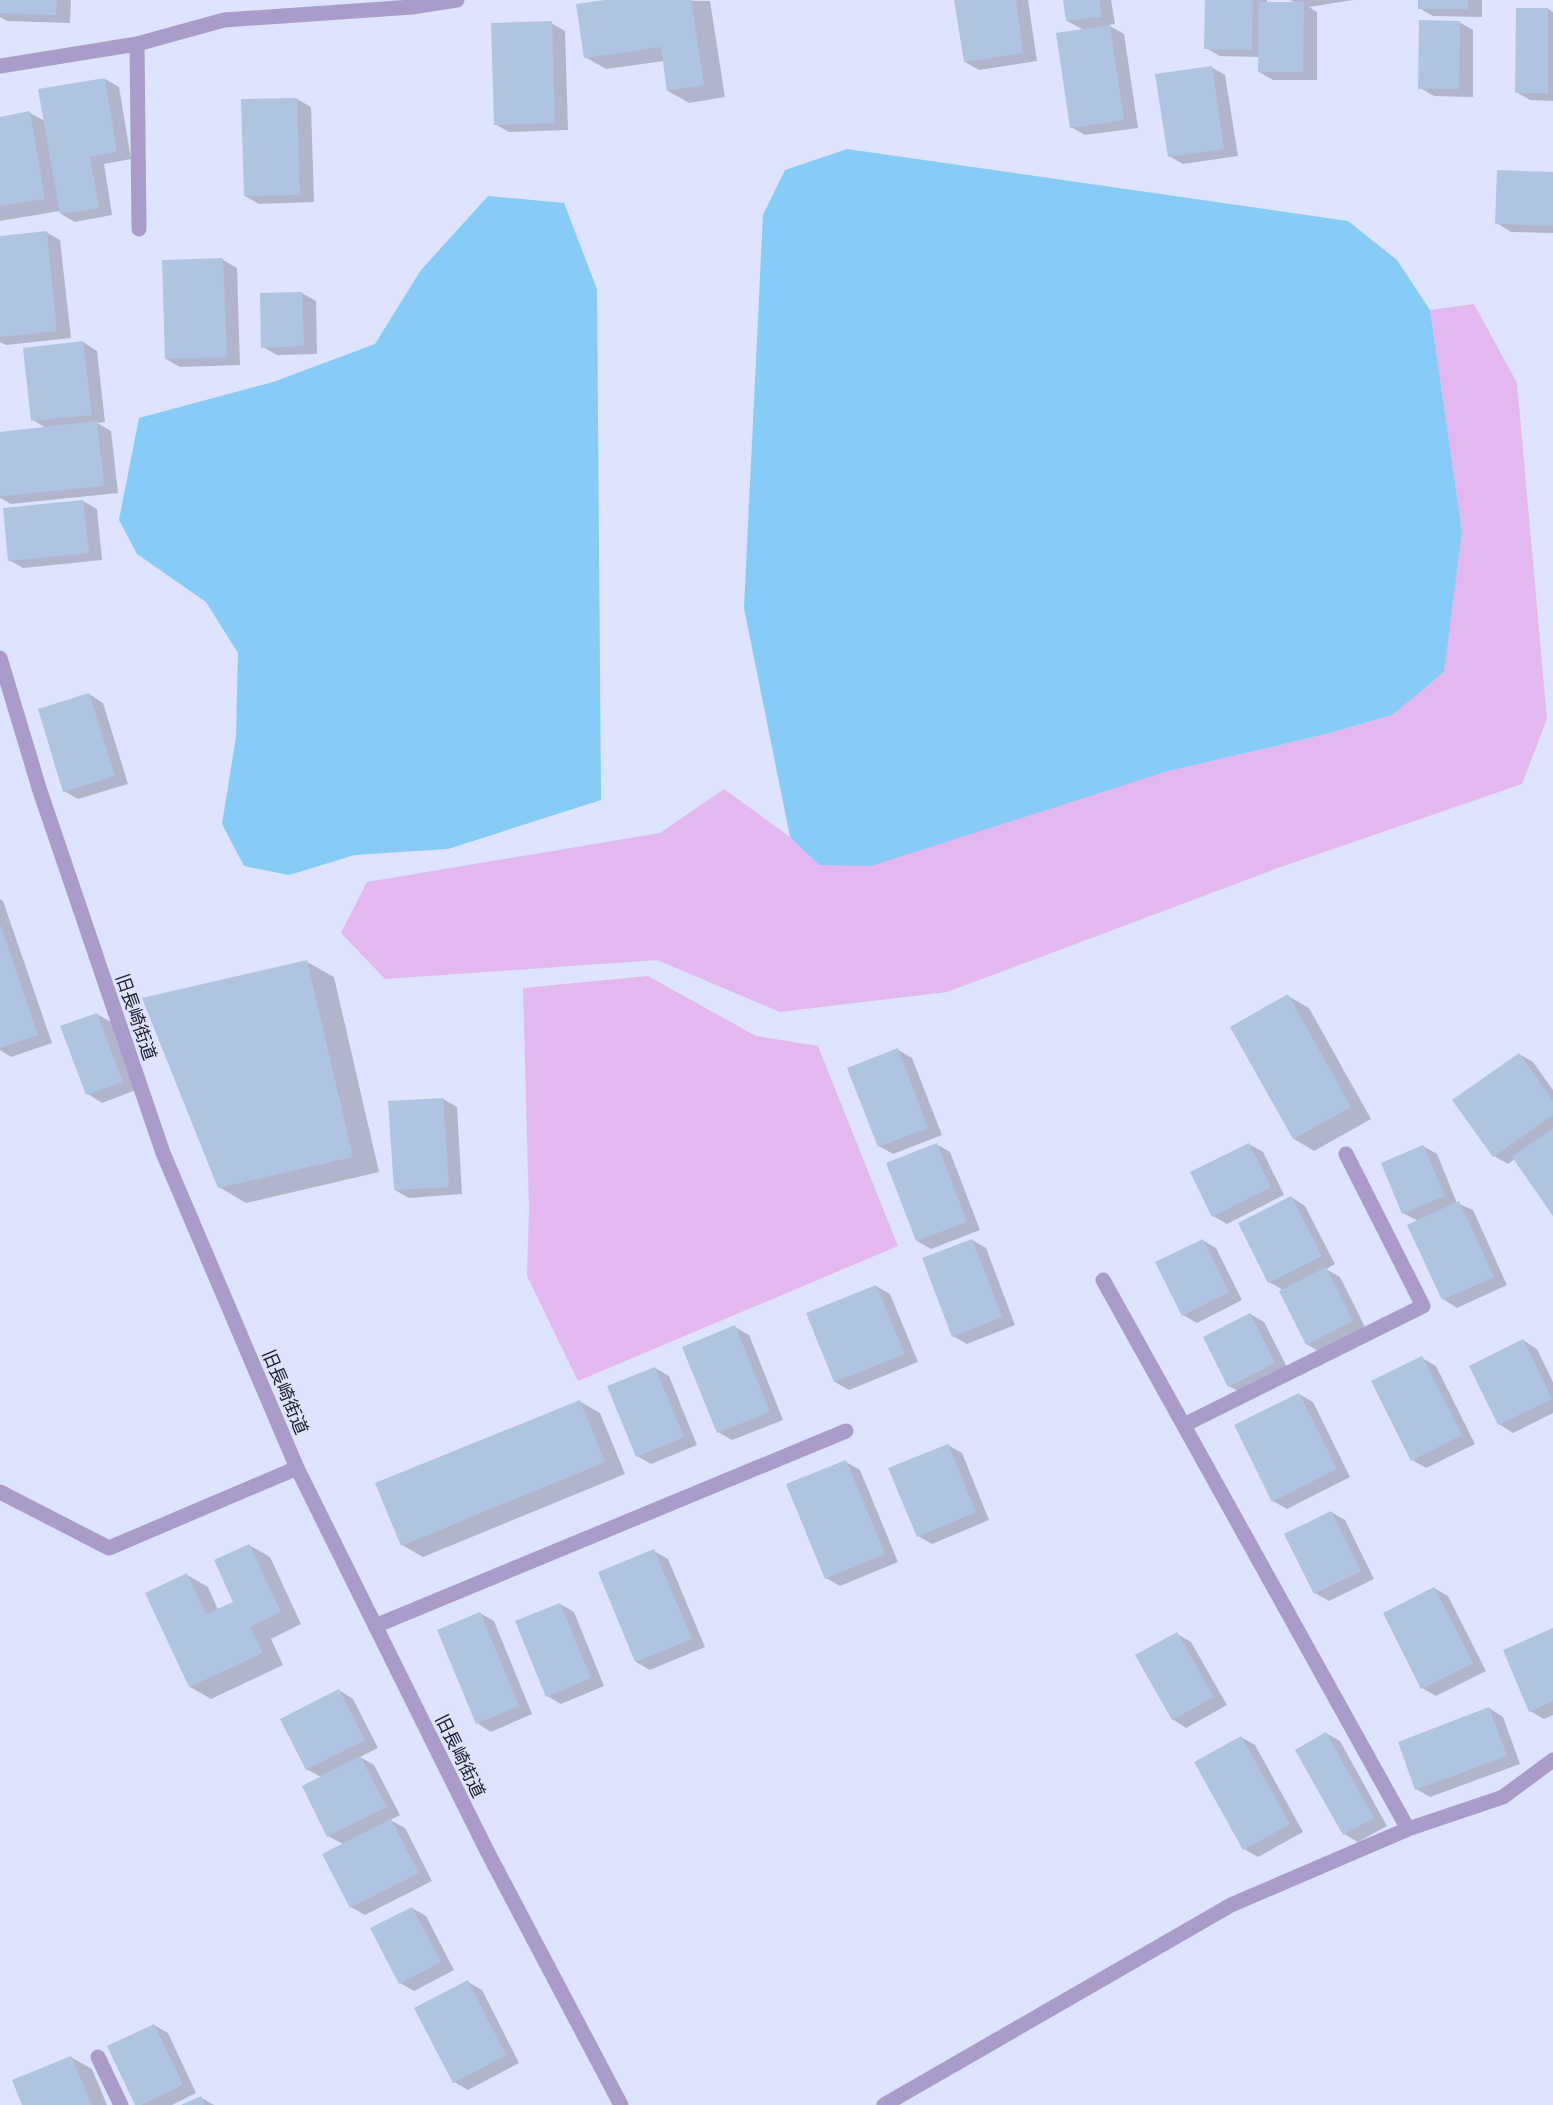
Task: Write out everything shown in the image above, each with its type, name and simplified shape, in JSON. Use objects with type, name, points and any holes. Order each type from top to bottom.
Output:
[{"type":"street","points":[[0,66],[137,44],[224,20],[412,7],[457,0]]},
{"type":"street","points":[[137,44],[139,228]]},
{"type":"street","name":"旧長崎街道","points":[[0,658],[40,791],[163,1153],[297,1468],[487,1851],[621,2105]]},
{"type":"street","points":[[1184,1425],[1422,1306],[1346,1154]]},
{"type":"street","points":[[1103,1280],[1408,1829]]},
{"type":"street","points":[[375,1626],[846,1430]]},
{"type":"street","points":[[0,1492],[109,1548],[297,1468]]},
{"type":"street","points":[[884,2105],[1231,1905],[1408,1829],[1503,1797],[1553,1760]]},
{"type":"street","points":[[98,2057],[121,2105]]},
{"type":"shaded area","points":[[1474,304],[1517,383],[1547,719],[1522,784],[1275,869],[947,992],[780,1012],[657,960],[385,979],[341,933],[367,882],[660,833],[724,789],[790,837],[819,865],[1165,772],[1330,733],[1392,715],[1462,531],[1430,310]]},
{"type":"shaded area","points":[[648,976],[756,1036],[818,1046],[898,1246],[578,1381],[527,1276],[529,1210],[523,988]]},
{"type":"water","points":[[847,149],[1348,221],[1397,260],[1430,310],[1462,531],[1444,672],[1392,715],[1330,733],[1165,772],[871,866],[819,865],[790,837],[744,608],[763,215],[785,170]]},
{"type":"water","points":[[488,196],[564,203],[597,289],[601,800],[448,849],[355,855],[289,875],[244,866],[222,824],[236,737],[238,653],[206,602],[137,554],[119,520],[139,418],[273,382],[375,344],[421,270]]},
{"type":"building","points":[[0,0],[57,0],[56,15],[0,13]]},
{"type":"building","points":[[605,0],[691,0],[704,85],[667,91],[661,47],[584,58],[576,4]]},
{"type":"building","points":[[954,0],[1016,0],[1023,53],[964,62]]},
{"type":"building","points":[[1063,0],[1099,0],[1102,17],[1066,21]]},
{"type":"building","points":[[1205,0],[1253,0],[1252,50],[1204,49]]},
{"type":"building","points":[[1418,0],[1468,0],[1468,9],[1418,9]]},
{"type":"building","points":[[1259,2],[1304,2],[1303,72],[1258,72]]},
{"type":"building","points":[[1516,8],[1548,8],[1548,93],[1515,93]]},
{"type":"building","points":[[1419,20],[1460,21],[1459,89],[1418,89]]},
{"type":"building","points":[[552,21],[555,123],[494,125],[491,23]]},
{"type":"building","points":[[1110,25],[1124,120],[1070,128],[1056,33]]},
{"type":"building","points":[[1212,66],[1224,149],[1168,157],[1155,74]]},
{"type":"building","points":[[105,78],[117,152],[90,157],[99,208],[60,214],[38,89]]},
{"type":"building","points":[[297,98],[300,195],[244,196],[241,99]]},
{"type":"building","points":[[30,111],[45,199],[0,206],[0,117]]},
{"type":"building","points":[[1497,170],[1553,172],[1553,226],[1495,224]]},
{"type":"building","points":[[47,231],[57,331],[0,337],[0,236]]},
{"type":"building","points":[[223,258],[227,357],[165,359],[162,260]]},
{"type":"building","points":[[302,292],[304,346],[261,348],[260,293]]},
{"type":"building","points":[[83,341],[92,415],[31,421],[23,348]]},
{"type":"building","points":[[97,421],[104,486],[0,496],[0,432]]},
{"type":"building","points":[[83,500],[89,553],[8,561],[3,508]]},
{"type":"building","points":[[89,693],[115,776],[63,792],[38,709]]},
{"type":"building","points":[[0,924],[38,1035],[0,1048]]},
{"type":"building","points":[[307,960],[353,1157],[218,1188],[142,998]]},
{"type":"building","points":[[1288,994],[1351,1107],[1293,1139],[1230,1027]]},
{"type":"building","points":[[97,1013],[123,1082],[86,1095],[60,1026]]},
{"type":"building","points":[[898,1048],[928,1128],[878,1147],[847,1068]]},
{"type":"building","points":[[1519,1053],[1553,1101],[1553,1115],[1493,1157],[1452,1100]]},
{"type":"building","points":[[443,1098],[449,1187],[394,1190],[388,1101]]},
{"type":"building","points":[[1553,1128],[1553,1216],[1512,1157]]},
{"type":"building","points":[[937,1143],[967,1222],[916,1241],[886,1163]]},
{"type":"building","points":[[1249,1143],[1271,1187],[1212,1217],[1190,1172]]},
{"type":"building","points":[[1423,1145],[1445,1196],[1402,1214],[1381,1163]]},
{"type":"building","points":[[1291,1196],[1322,1256],[1268,1283],[1238,1223]]},
{"type":"building","points":[[1459,1201],[1494,1277],[1442,1300],[1407,1225]]},
{"type":"building","points":[[972,1239],[1002,1317],[952,1337],[922,1258]]},
{"type":"building","points":[[1203,1239],[1229,1292],[1182,1316],[1155,1262]]},
{"type":"building","points":[[1326,1267],[1353,1321],[1306,1345],[1279,1291]]},
{"type":"building","points":[[876,1285],[905,1354],[834,1382],[806,1313]]},
{"type":"building","points":[[1250,1313],[1275,1363],[1228,1387],[1203,1337]]},
{"type":"building","points":[[735,1325],[770,1412],[717,1433],[682,1347]]},
{"type":"building","points":[[1523,1339],[1552,1399],[1498,1425],[1469,1366]]},
{"type":"building","points":[[1422,1356],[1462,1435],[1411,1461],[1371,1381]]},
{"type":"building","points":[[655,1367],[684,1437],[636,1457],[607,1386]]},
{"type":"building","points":[[1299,1393],[1337,1469],[1272,1502],[1234,1425]]},
{"type":"building","points":[[580,1400],[605,1462],[401,1546],[375,1483]]},
{"type":"building","points":[[948,1444],[976,1512],[917,1537],[888,1468]]},
{"type":"building","points":[[846,1460],[885,1554],[825,1579],[786,1484]]},
{"type":"building","points":[[1331,1511],[1361,1571],[1314,1594],[1284,1534]]},
{"type":"building","points":[[249,1544],[281,1612],[250,1627],[263,1653],[189,1687],[145,1593],[187,1573],[206,1614],[233,1602],[214,1560]]},
{"type":"building","points":[[654,1549],[692,1639],[635,1662],[598,1572]]},
{"type":"building","points":[[1434,1587],[1473,1663],[1421,1689],[1383,1613]]},
{"type":"building","points":[[560,1603],[591,1678],[546,1697],[515,1621]]},
{"type":"building","points":[[480,1612],[519,1706],[476,1724],[437,1630]]},
{"type":"building","points":[[1553,1628],[1553,1701],[1529,1712],[1503,1650]]},
{"type":"building","points":[[1177,1632],[1214,1697],[1172,1720],[1135,1655]]},
{"type":"building","points":[[339,1689],[365,1740],[306,1770],[280,1719]]},
{"type":"building","points":[[1489,1707],[1507,1756],[1415,1790],[1398,1742]]},
{"type":"building","points":[[1326,1732],[1374,1818],[1343,1835],[1295,1750]]},
{"type":"building","points":[[1241,1736],[1290,1824],[1243,1850],[1194,1762]]},
{"type":"building","points":[[360,1756],[387,1807],[327,1837],[302,1786]]},
{"type":"building","points":[[391,1819],[419,1873],[350,1908],[322,1854]]},
{"type":"building","points":[[412,1907],[441,1962],[399,1984],[370,1928]]},
{"type":"building","points":[[468,1980],[506,2055],[453,2083],[414,2008]]},
{"type":"building","points":[[154,2024],[183,2085],[141,2105],[135,2105],[107,2046]]},
{"type":"building","points":[[71,2056],[92,2105],[22,2105],[12,2080]]},
{"type":"building","points":[[201,2096],[205,2105],[181,2105]]}]
